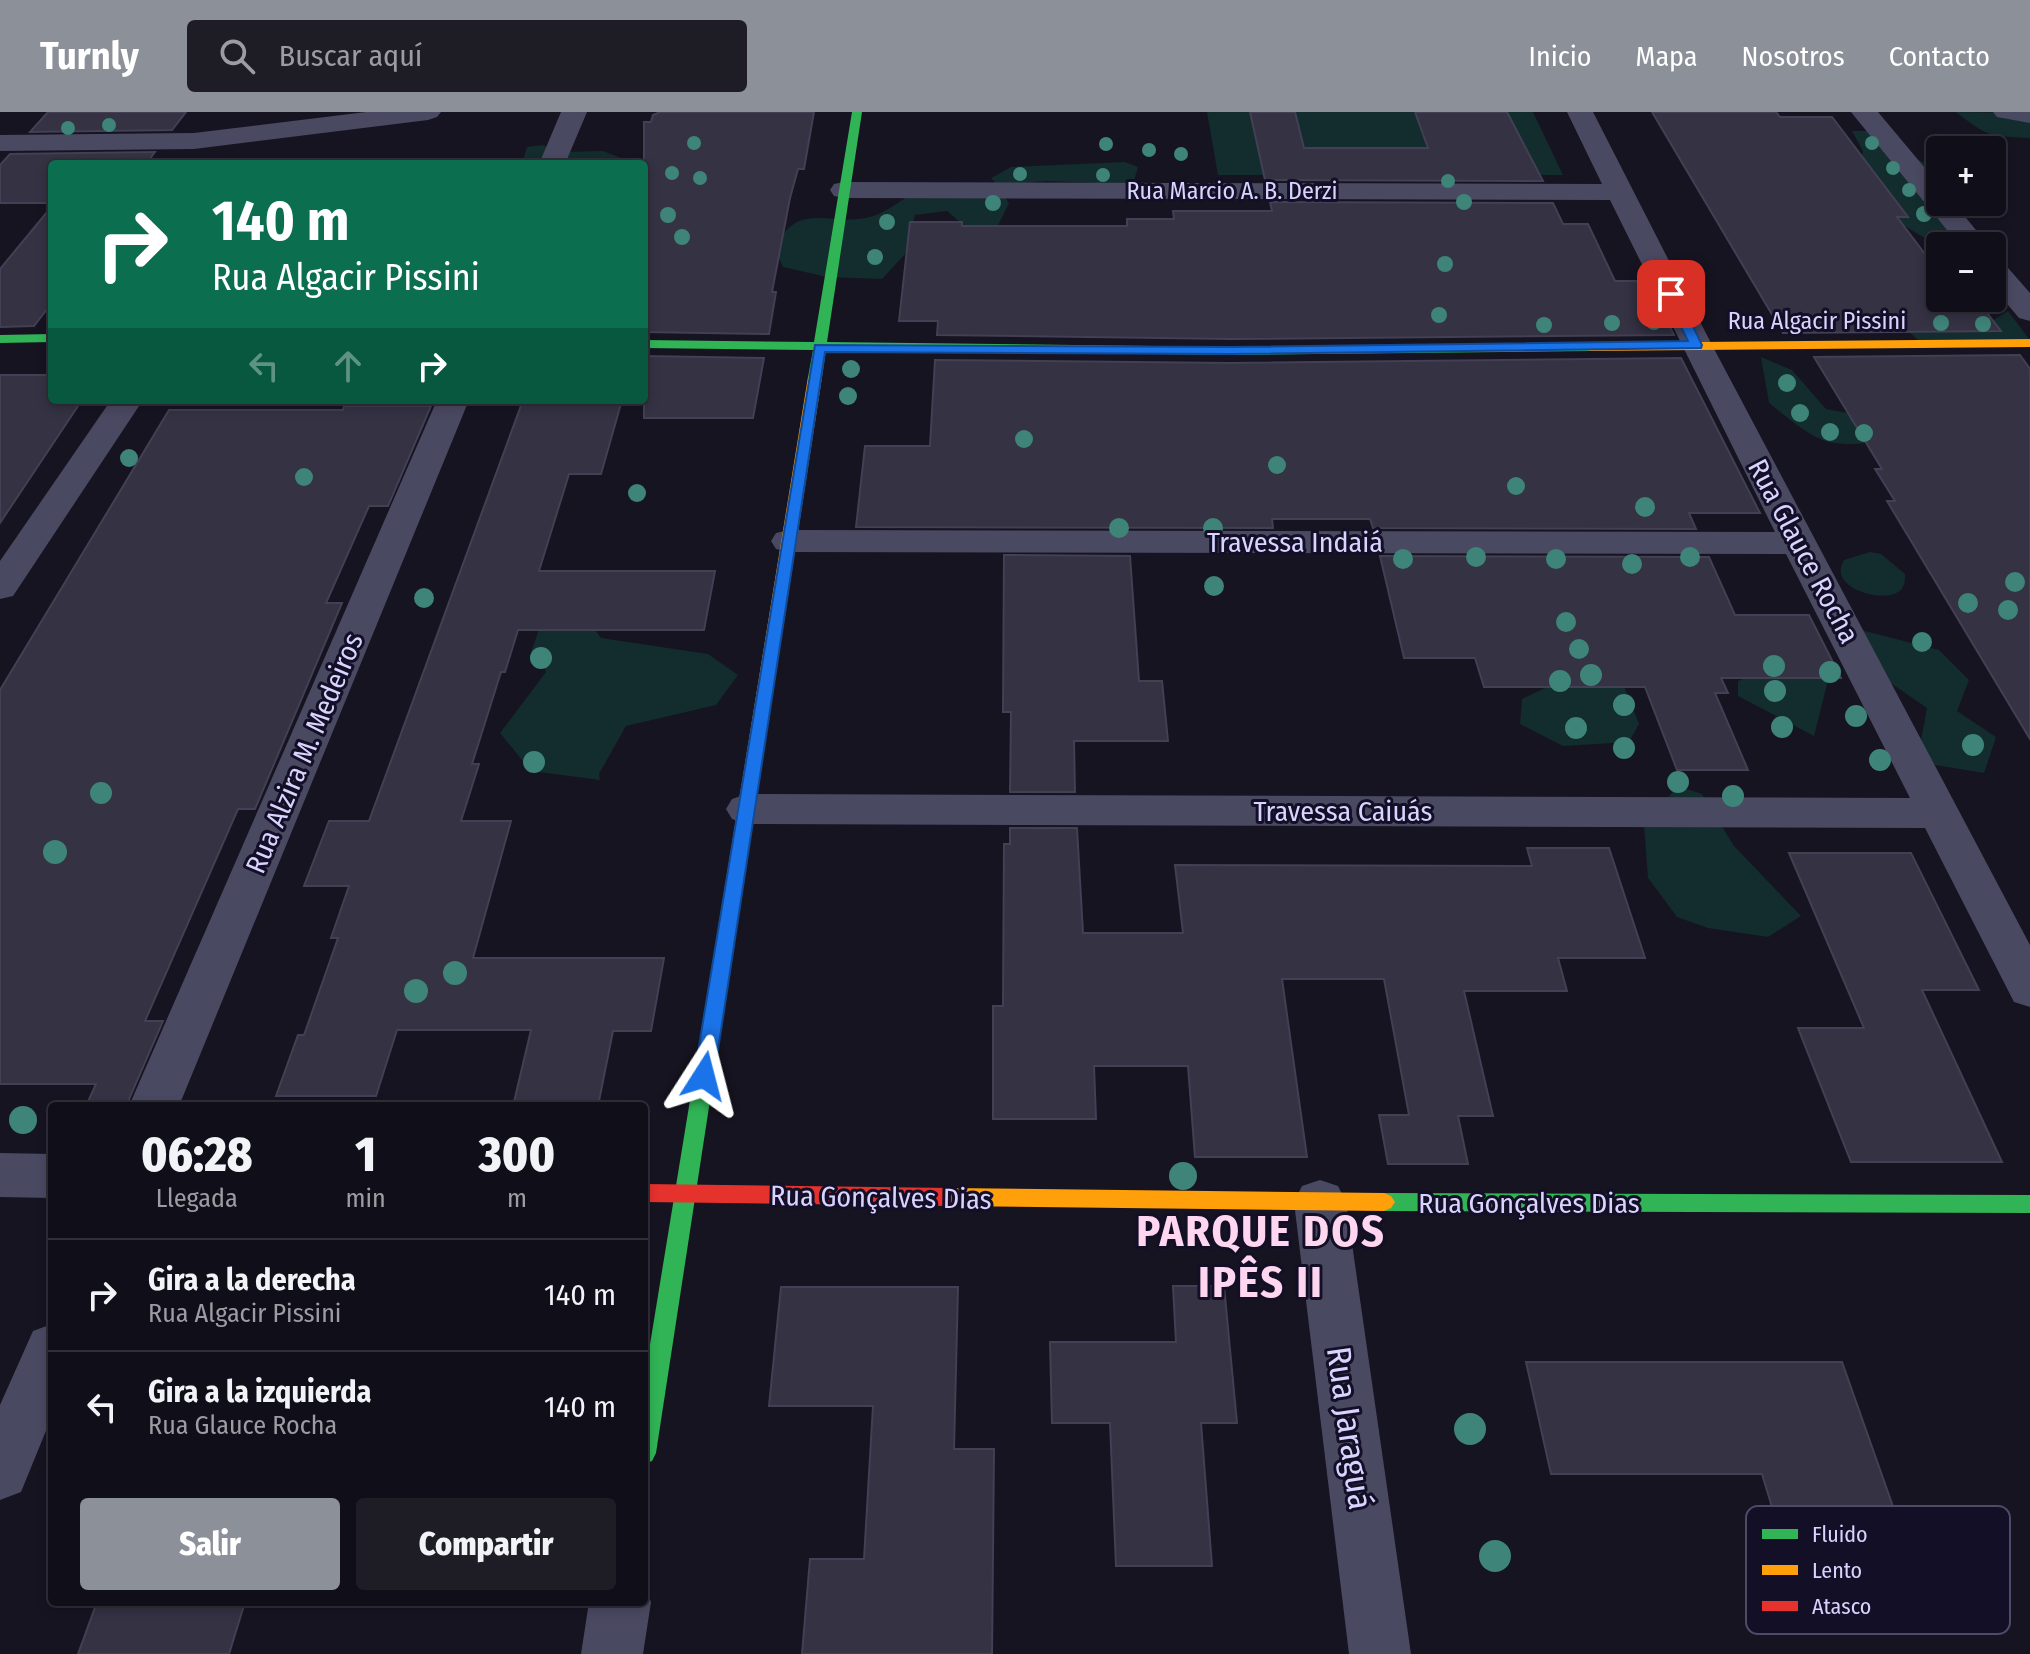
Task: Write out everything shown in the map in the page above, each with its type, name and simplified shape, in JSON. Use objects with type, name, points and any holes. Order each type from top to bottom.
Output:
[{"type":"street","points":[[0,143],[194,141],[428,112]]},
{"type":"street","points":[[554,160],[574,112]]},
{"type":"street","points":[[648,1428],[857,112]]},
{"type":"street","name":"Rua Glauce Rocha","points":[[1580,112],[1696,345],[2030,989]]},
{"type":"street","points":[[1864,112],[1963,232]]},
{"type":"street","points":[[2006,112],[2030,115]]},
{"type":"street","points":[[181,160],[194,141]]},
{"type":"street","name":"Rua Marcio A. B. Derzi","points":[[844,190],[1620,192]]},
{"type":"street","points":[[2006,284],[2030,312]]},
{"type":"street","points":[[0,339],[48,338]]},
{"type":"street","name":"Rua Algacir Pissini","points":[[648,344],[1231,351],[2030,343]]},
{"type":"street","points":[[0,588],[124,404]]},
{"type":"street","name":"Rua Alzira M. Medeiros","points":[[156,1102],[451,404]]},
{"type":"street","name":"Travessa Indaiá","points":[[789,541],[1801,543]]},
{"type":"street","name":"Travessa Caiuás","points":[[747,809],[1940,813]]},
{"type":"street","points":[[0,1175],[48,1176]]},
{"type":"street","name":"Rua Gonçalves Dias","points":[[648,1193],[1320,1202],[2030,1204]]},
{"type":"street","name":"Rua Jaraguá","points":[[1320,1202],[1380,1654]]},
{"type":"street","points":[[0,1472],[48,1358]]},
{"type":"street","points":[[612,1654],[619,1606]]},
{"type":"green space","points":[[1207,112],[1533,112],[1563,175],[1218,175]]},
{"type":"green space","points":[[1956,112],[2030,113],[2030,138],[1990,134]]},
{"type":"green space","points":[[1852,131],[1868,131],[1926,164],[1926,216],[1955,216],[1958,232],[1926,232],[1926,237],[1923,237],[1900,223],[1859,164],[1863,151]]},
{"type":"green space","points":[[542,145],[564,152],[603,151],[627,160],[523,160],[527,147]]},
{"type":"green space","points":[[1125,162],[1138,167],[1134,181],[1119,184],[1047,181],[998,185],[991,178],[1011,167]]},
{"type":"green space","points":[[912,194],[1004,196],[1009,203],[988,246],[947,211],[915,215],[905,254],[882,279],[827,277],[783,267],[775,250],[794,224],[805,219],[873,216]]},
{"type":"green space","points":[[2008,311],[2029,339],[1918,340],[1908,331],[1984,326]]},
{"type":"green space","points":[[1761,357],[1792,370],[1826,409],[1858,415],[1900,440],[1842,444],[1829,442],[1804,430],[1769,403]]},
{"type":"green space","points":[[1870,552],[1881,554],[1905,574],[1904,585],[1897,593],[1875,595],[1852,587],[1844,580],[1841,571],[1844,560]]},
{"type":"green space","points":[[576,604],[601,638],[708,654],[738,675],[716,705],[626,726],[599,774],[600,780],[531,771],[500,733],[546,672],[541,658],[531,652],[541,624]]},
{"type":"green space","points":[[1857,629],[1939,650],[1969,680],[1957,711],[1996,737],[1984,773],[1917,762],[1927,708],[1866,666]]},
{"type":"green space","points":[[1605,639],[1639,724],[1629,742],[1563,746],[1520,724],[1522,699],[1560,681]]},
{"type":"green space","points":[[1774,666],[1830,672],[1814,736],[1738,696],[1738,681]]},
{"type":"green space","points":[[1678,786],[1702,794],[1734,846],[1801,916],[1768,937],[1708,928],[1677,917],[1648,878],[1644,825]]},
{"type":"building","points":[[48,112],[186,112],[172,130],[30,132]]},
{"type":"building","points":[[660,112],[814,112],[804,169],[798,169],[790,198],[772,292],[776,292],[769,334],[648,332],[648,160],[644,160],[644,122],[651,122],[653,115]]},
{"type":"building","points":[[1250,112],[1295,112],[1304,148],[1428,148],[1415,112],[1507,112],[1543,181],[1265,180]]},
{"type":"building","points":[[1652,112],[1776,112],[1780,117],[1832,117],[1908,217],[1897,217],[1926,255],[1926,312],[1986,312],[2001,331],[1783,333]]},
{"type":"building","points":[[155,152],[149,160],[48,160],[48,203],[0,203],[0,165],[10,154]]},
{"type":"building","points":[[1270,202],[1553,203],[1563,224],[1588,224],[1615,281],[1647,281],[1674,335],[1231,339],[937,335],[938,321],[899,321],[910,222],[962,222],[962,226],[1127,226],[1127,219],[1174,219],[1173,211],[1272,211]]},
{"type":"building","points":[[48,211],[48,308],[34,326],[0,327],[0,269]]},
{"type":"building","points":[[2020,355],[2030,369],[2030,739],[1887,501],[1895,501],[1875,469],[1882,469],[1814,357]]},
{"type":"building","points":[[648,356],[764,358],[753,418],[644,418],[644,404],[648,404]]},
{"type":"building","points":[[1681,358],[1760,513],[1689,513],[1696,529],[1373,528],[1370,519],[1272,519],[1273,528],[856,527],[865,446],[930,446],[935,360],[1231,363]]},
{"type":"building","points":[[0,375],[48,375],[48,404],[79,404],[0,523]]},
{"type":"building","points":[[522,404],[621,404],[601,474],[569,474],[539,571],[715,571],[704,630],[518,630],[505,672],[501,672],[472,764],[479,764],[461,821],[511,821],[473,958],[664,958],[651,1031],[613,1031],[599,1102],[514,1102],[531,1030],[397,1030],[376,1096],[276,1096],[298,1035],[304,1035],[338,938],[331,938],[349,886],[304,886],[329,821],[369,821]]},
{"type":"building","points":[[344,406],[431,406],[388,506],[369,506],[326,603],[342,603],[255,809],[238,809],[145,1021],[163,1021],[128,1102],[88,1102],[96,1084],[0,1084],[0,690],[169,410],[343,410]]},
{"type":"building","points":[[1004,555],[1130,556],[1139,681],[1162,681],[1168,741],[1074,741],[1075,792],[1010,792],[1011,712],[1003,712]]},
{"type":"building","points":[[1380,556],[1709,557],[1735,615],[1809,615],[1841,678],[1721,678],[1728,693],[1715,693],[1748,770],[1677,770],[1645,687],[1484,687],[1475,658],[1404,658]]},
{"type":"building","points":[[1010,828],[1077,828],[1083,933],[1183,933],[1175,865],[1532,866],[1527,848],[1609,848],[1645,958],[1558,958],[1567,991],[1464,991],[1493,1116],[1458,1116],[1468,1164],[1388,1164],[1379,1115],[1409,1115],[1384,979],[1282,979],[1307,1157],[1195,1157],[1188,1066],[1094,1066],[1096,1119],[993,1119],[993,1006],[1003,1006],[1004,844],[1010,844]]},
{"type":"building","points":[[1789,853],[1911,853],[1979,990],[1922,990],[2002,1162],[1851,1162],[1798,1028],[1864,1028]]},
{"type":"building","points":[[1173,1286],[1224,1286],[1237,1423],[1201,1423],[1212,1566],[1116,1566],[1110,1423],[1052,1423],[1050,1342],[1176,1342]]},
{"type":"building","points":[[781,1287],[958,1287],[954,1449],[994,1449],[992,1654],[802,1654],[810,1559],[864,1559],[873,1406],[769,1406]]},
{"type":"building","points":[[1526,1362],[1842,1362],[1893,1506],[1772,1506],[1762,1474],[1551,1474]]},
{"type":"building","points":[[96,1606],[244,1606],[229,1654],[78,1654]]},
{"type":"traffic: fast","points":[[815,377],[857,112]]},
{"type":"traffic: fast","points":[[0,339],[48,338]]},
{"type":"traffic: fast","points":[[648,344],[1231,351],[1589,347]]},
{"type":"traffic: fast","points":[[648,1428],[730,911]]},
{"type":"traffic: fast","points":[[1384,1202],[2030,1204]]},
{"type":"traffic: slow","points":[[1589,347],[2030,343]]},
{"type":"traffic: slow","points":[[730,911],[815,377]]},
{"type":"traffic: slow","points":[[951,1197],[1384,1202]]},
{"type":"traffic: jam","points":[[648,1193],[951,1197]]},
{"type":"district","name":"PARQUE DOS IPÊS II","points":[[1261,1256]]},
{"type":"route","points":[[704,1076],[820,348],[1231,351],[1696,345],[1671,294]]}]
